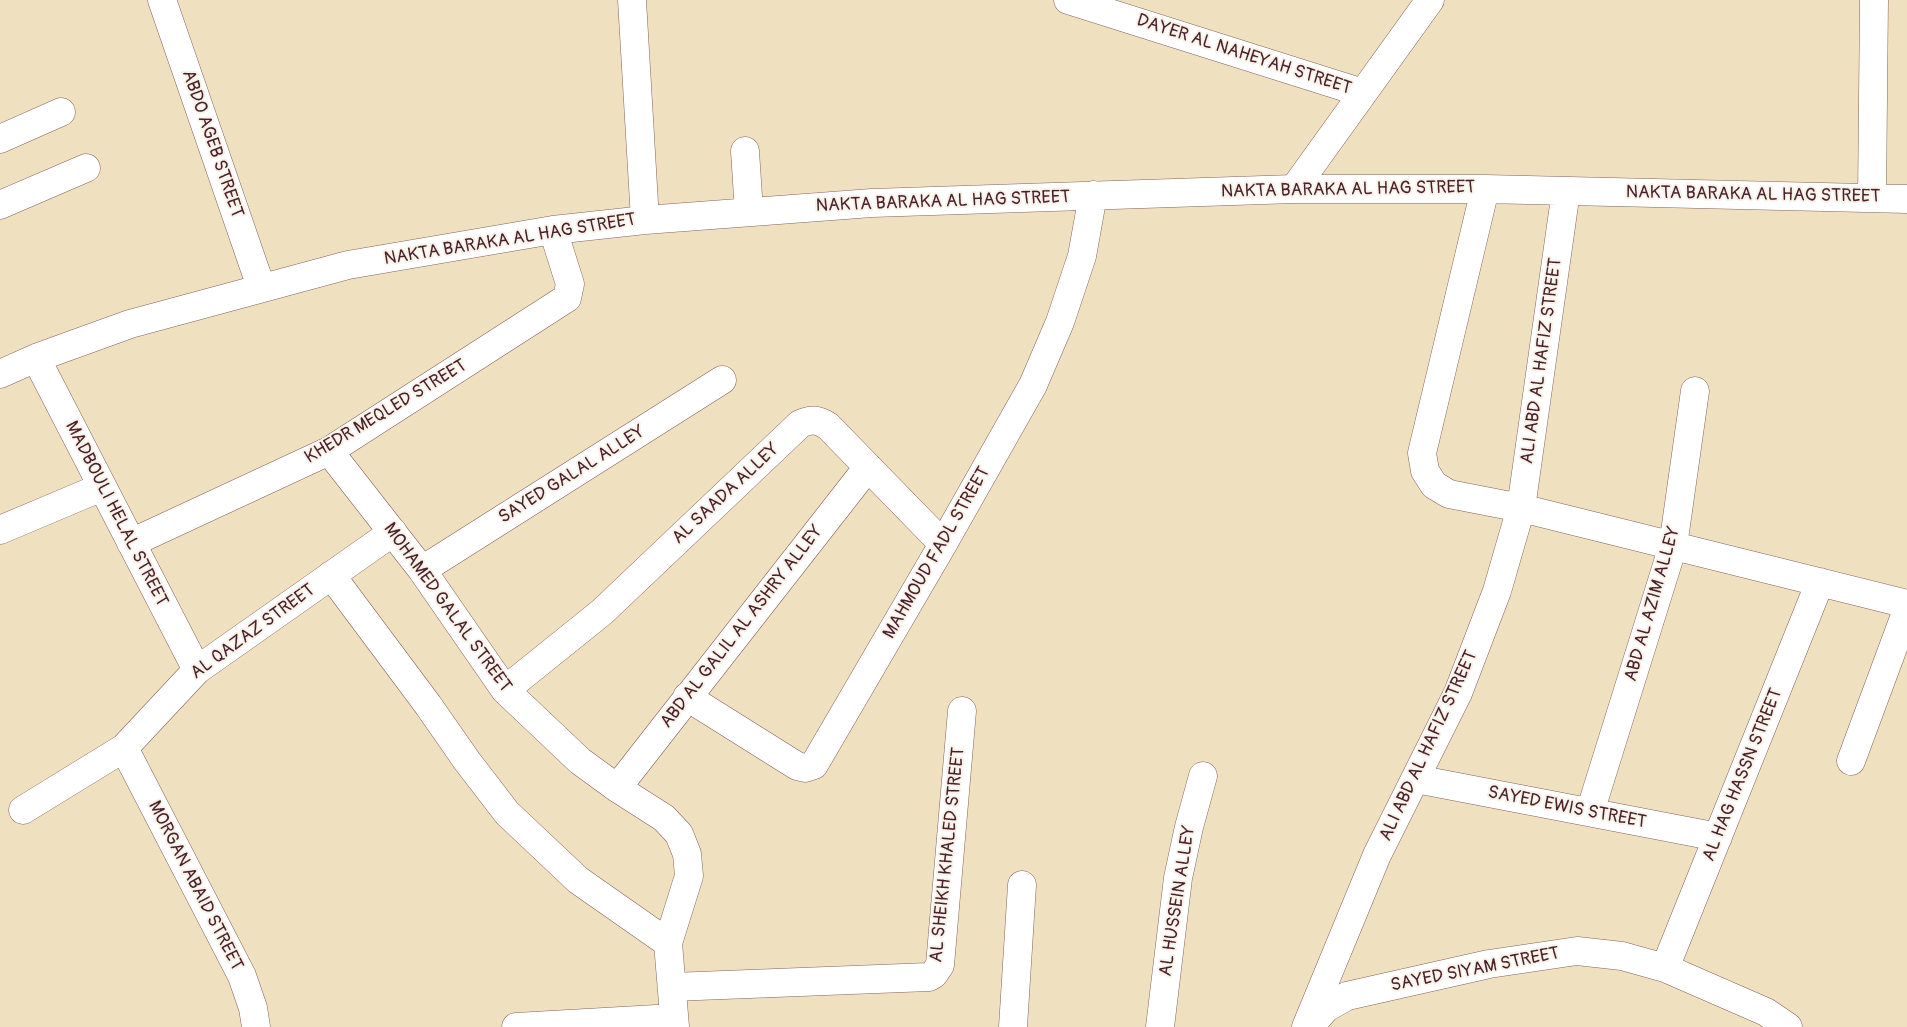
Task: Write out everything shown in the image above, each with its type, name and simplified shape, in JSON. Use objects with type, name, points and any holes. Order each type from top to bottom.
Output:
[{"type":"street","name":"ABDO AGEB STREET","points":[[162,0],[261,287]]},
{"type":"street","points":[[632,0],[645,220]]},
{"type":"street","name":"DAYER AL NAHEYAH STREET","points":[[1068,0],[1105,5],[1363,93]]},
{"type":"street","points":[[1294,189],[1430,0]]},
{"type":"street","points":[[1872,198],[1874,0]]},
{"type":"street","points":[[0,139],[60,112]]},
{"type":"street","points":[[745,151],[749,212]]},
{"type":"street","points":[[0,205],[86,168]]},
{"type":"street","name":"NAKTA BARAKA AL HAG STREET","points":[[0,374],[36,358],[130,324],[348,264],[553,230],[645,220],[872,203],[1294,189],[1484,189],[1907,199]]},
{"type":"street","points":[[1484,189],[1422,453],[1425,471],[1434,485],[1449,494],[1521,508],[1907,604]]},
{"type":"street","name":"ALI ABD AL HAFIZ STREET","points":[[1308,1027],[1377,855],[1458,693],[1497,591],[1521,508],[1566,191]]},
{"type":"street","name":"MAHMOUD FADL STREET","points":[[687,697],[797,766],[805,768],[814,765],[1033,385],[1060,322],[1082,256],[1094,196]]},
{"type":"street","name":"KHEDR MEQLED STREET","points":[[131,543],[329,451],[567,298],[570,284],[553,230]]},
{"type":"street","name":"MADBOULI HELAL STREET","points":[[36,358],[196,670]]},
{"type":"street","name":"SAYED GALAL ALLEY","points":[[422,570],[722,380]]},
{"type":"street","name":"ABD AL AZIM ALLEY","points":[[1590,812],[1674,546],[1695,391]]},
{"type":"street","name":"AL SAADA ALLEY","points":[[505,690],[602,612],[800,424],[809,420],[819,420],[828,426],[943,544]]},
{"type":"street","name":"MOHAMED GALAL STREET","points":[[329,451],[422,570],[505,690],[580,761],[617,788],[664,818],[679,834],[688,854],[689,876],[668,943],[674,1022]]},
{"type":"street","name":"ABD AL GALIL AL ASHRY ALLEY","points":[[617,788],[868,467]]},
{"type":"street","points":[[0,530],[102,487]]},
{"type":"street","name":"AL QAZAZ STREET","points":[[23,810],[124,748],[196,670],[393,532]]},
{"type":"street","points":[[331,575],[428,705],[467,761],[507,812],[578,880],[668,943]]},
{"type":"street","name":"AL HAG HASSN STREET","points":[[1665,968],[1820,582]]},
{"type":"street","points":[[1851,761],[1907,610]]},
{"type":"street","name":"AL SHEIKH KHALED STREET","points":[[672,987],[928,977],[934,974],[940,965],[962,711]]},
{"type":"street","name":"MORGAN ABAID STREET","points":[[124,748],[242,976],[253,1008],[256,1027]]},
{"type":"street","name":"AL HUSSEIN ALLEY","points":[[1160,1027],[1178,878],[1203,776]]},
{"type":"street","name":"SAYED EWIS STREET","points":[[1416,779],[1718,838]]},
{"type":"street","points":[[1013,1027],[1022,885]]},
{"type":"street","name":"SAYED SIYAM STREET","points":[[1308,1027],[1326,1008],[1348,996],[1489,964],[1577,951],[1622,956],[1665,968],[1766,1012],[1788,1027]]},
{"type":"street","points":[[516,1027],[674,1022]]}]
